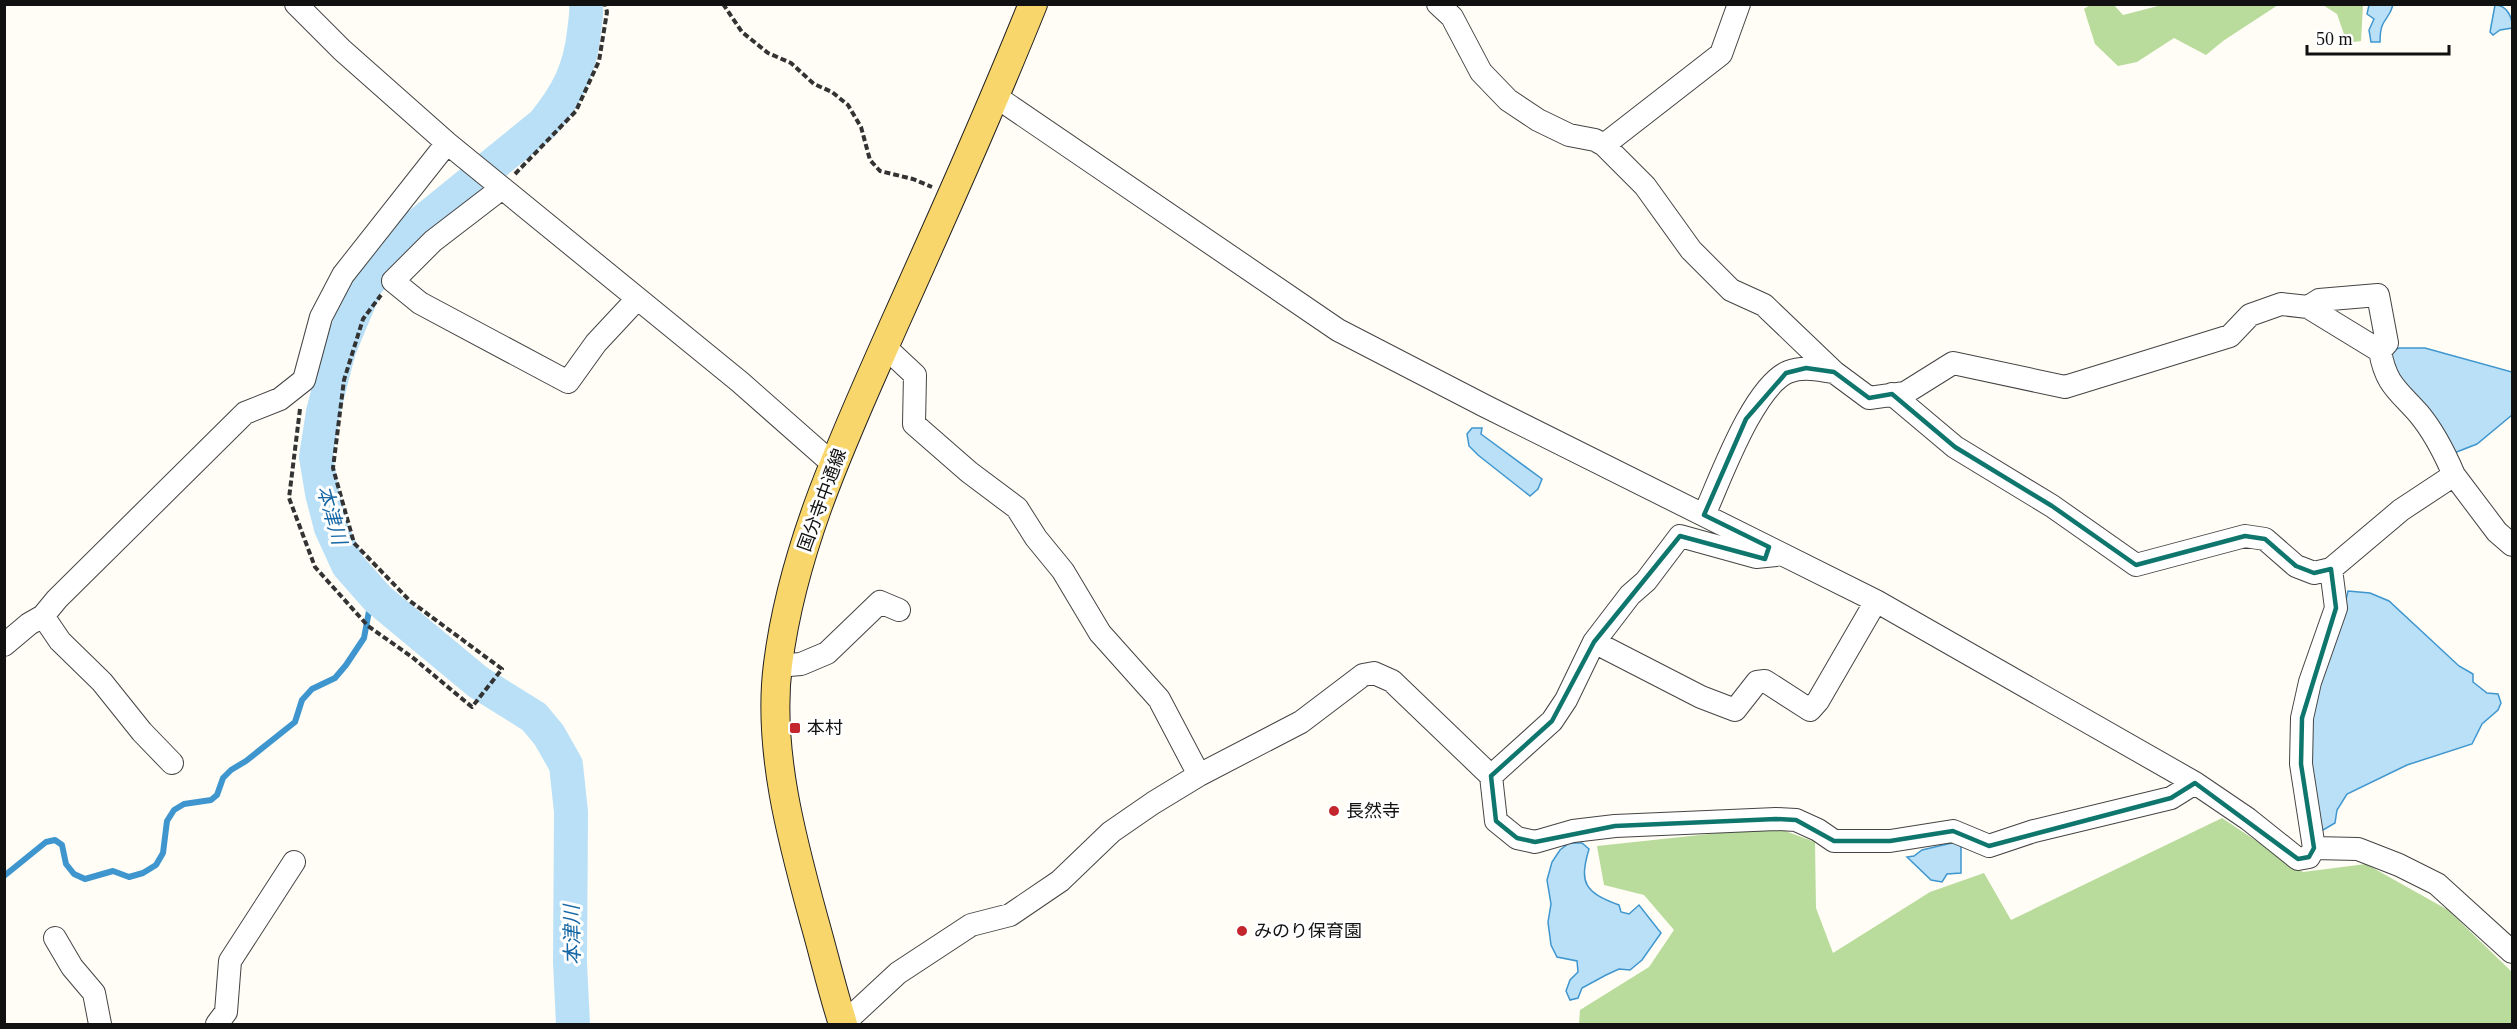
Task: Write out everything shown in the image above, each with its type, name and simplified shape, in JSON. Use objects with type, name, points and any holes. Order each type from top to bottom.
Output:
[{"type":"main road","name":"国分寺中通線","points":[[843,1024],[798,860],[780,774],[776,731],[777,666],[803,551],[833,464],[996,96],[1033,4]]},
{"type":"street","points":[[296,4],[342,50],[447,143],[740,382],[833,464]]},
{"type":"street","points":[[1438,4],[1452,17],[1481,72],[1508,100],[1538,120],[1569,135],[1595,140],[1604,145],[1645,186],[1690,250],[1731,290],[1764,305],[1834,372],[1869,398],[1905,393],[1953,363],[2065,387],[2230,336],[2250,315],[2282,304],[2308,307],[2379,351],[2382,367],[2391,386],[2419,415],[2444,451],[2454,475],[2497,532],[2512,546]]},
{"type":"street","points":[[1604,145],[1721,54],[1739,4]]},
{"type":"street","points":[[996,96],[1338,330],[1876,601],[2195,783],[2248,819],[2298,860],[2309,857],[2314,848],[2301,764],[2302,718],[2310,682],[2336,608],[2331,569]]},
{"type":"street","points":[[4,645],[28,624],[43,616],[57,599],[245,413],[280,399],[304,380],[321,317],[343,275],[447,143]]},
{"type":"street","points":[[498,184],[433,241],[393,281],[420,303],[568,382],[596,343],[637,299]]},
{"type":"street","points":[[2308,307],[2319,300],[2378,295],[2387,343],[2379,351]]},
{"type":"street","points":[[885,347],[915,375],[914,424],[1017,508],[1063,571],[1100,633],[1159,699],[1199,775]]},
{"type":"street","points":[[1704,515],[1746,419],[1763,395],[1786,373],[1806,368],[1834,372]]},
{"type":"street","points":[[1892,394],[1955,447],[2052,506],[2136,565],[2245,536],[2265,539],[2296,566],[2314,573],[2331,569],[2401,510],[2454,475]]},
{"type":"street","points":[[1491,776],[1552,721],[1566,700],[1594,642],[1630,595],[1646,581],[1680,536],[1756,556],[1782,554]]},
{"type":"street","points":[[1594,642],[1701,697],[1735,710],[1757,682],[1764,681],[1810,710],[1818,701],[1876,601]]},
{"type":"street","points":[[777,666],[801,664],[827,653],[880,602],[899,610]]},
{"type":"street","points":[[43,616],[60,641],[102,682],[142,732],[172,763]]},
{"type":"street","points":[[843,1024],[898,974],[971,925],[1010,915],[1060,881],[1111,832],[1153,803],[1199,775],[1301,722],[1363,675],[1374,673],[1392,681],[1491,776],[1496,821],[1517,837],[1535,842],[1573,831],[1615,826],[1776,819],[1796,820],[1818,830],[1834,842],[1890,840],[1953,831],[1989,846],[2034,831],[2171,798],[2195,783]]},
{"type":"street","points":[[2314,848],[2358,849],[2399,865],[2437,884],[2512,952]]},
{"type":"street","points":[[217,1024],[226,1012],[230,961],[294,862]]},
{"type":"street","points":[[55,938],[72,967],[94,993],[100,1024]]},
{"type":"path","points":[[498,184],[576,111],[599,61],[608,12],[605,4]]},
{"type":"path","points":[[723,4],[742,32],[759,46],[768,53],[791,63],[814,84],[832,92],[848,105],[861,127],[870,160],[880,171],[914,179],[952,195]]},
{"type":"path","points":[[304,380],[289,498],[315,567],[368,626],[412,657],[472,707],[502,669],[410,601],[354,543],[333,468],[344,380],[363,319],[393,281]]},
{"type":"highlighted area","points":[[1806,368],[1834,372],[1869,398],[1892,394],[1955,447],[2052,506],[2136,565],[2245,536],[2265,539],[2296,566],[2314,573],[2331,569],[2336,608],[2302,718],[2301,764],[2314,848],[2309,857],[2298,859],[2195,783],[2171,798],[1989,846],[1953,831],[1890,841],[1834,841],[1796,820],[1776,819],[1615,826],[1535,842],[1517,838],[1496,821],[1491,776],[1552,721],[1594,642],[1680,536],[1765,559],[1769,547],[1704,515],[1746,419],[1786,373]]},
{"type":"green space","points":[[2090,5],[2114,5],[2123,15],[2162,5],[2278,5],[2223,41],[2206,55],[2174,38],[2137,62],[2118,66],[2095,44],[2084,9]]},
{"type":"green space","points":[[2323,5],[2363,5],[2361,41],[2347,43],[2337,14]]},
{"type":"green space","points":[[2222,818],[2303,872],[2366,864],[2448,910],[2512,972],[2512,1024],[1579,1024],[1580,1010],[1649,967],[1674,930],[1644,895],[1604,885],[1597,846],[1775,827],[1815,842],[1816,908],[1833,953],[1930,892],[1984,873],[2011,920]]},
{"type":"water","points":[[2369,5],[2393,5],[2381,28],[2380,42],[2371,42],[2369,30],[2374,19],[2367,14]]},
{"type":"water","points":[[2495,5],[2503,7],[2508,13],[2512,28],[2500,30],[2493,35],[2490,32]]},
{"type":"water","points":[[2399,348],[2425,348],[2512,372],[2512,415],[2477,444],[2454,453],[2396,378],[2388,353]]},
{"type":"water","points":[[1472,428],[1482,428],[1481,434],[1542,479],[1538,489],[1530,496],[1478,455],[1469,446],[1467,434]]},
{"type":"water","points":[[2348,591],[2370,593],[2389,601],[2459,666],[2473,674],[2473,682],[2487,693],[2498,694],[2501,703],[2498,710],[2482,724],[2472,744],[2407,765],[2347,794],[2337,810],[2335,823],[2318,833],[2312,790],[2310,718],[2318,684],[2339,629]]},
{"type":"water","points":[[1956,842],[1961,846],[1961,873],[1947,874],[1942,882],[1931,880],[1907,857],[1914,856],[1922,850]]},
{"type":"water","points":[[1569,843],[1582,843],[1589,849],[1585,878],[1591,891],[1619,905],[1621,912],[1629,914],[1639,905],[1661,933],[1642,960],[1630,970],[1619,969],[1606,975],[1582,988],[1578,998],[1570,1000],[1566,991],[1570,980],[1578,972],[1577,961],[1557,957],[1551,945],[1548,922],[1551,904],[1547,880],[1552,862],[1560,850]]},
{"type":"waterway","name":"本津川","points":[[573,1024],[570,963],[571,812],[566,765],[549,735],[534,717],[478,682],[378,599],[348,565],[331,528],[316,457],[323,412],[339,350],[366,285],[400,240],[543,124],[565,92],[576,70],[582,46],[586,4]]},
{"type":"waterway","points":[[4,876],[46,842],[55,840],[62,845],[66,864],[74,874],[85,879],[113,871],[129,877],[143,873],[156,865],[163,853],[167,821],[174,810],[184,804],[211,800],[217,795],[223,778],[231,770],[295,722],[302,700],[312,689],[335,678],[346,665],[364,638],[369,611],[378,599]]},
{"type":"place","name":"本村","points":[[795,728]]},
{"type":"place","name":"長然寺","points":[[1334,811]]},
{"type":"place","name":"みのり保育園","points":[[1242,931]]}]
